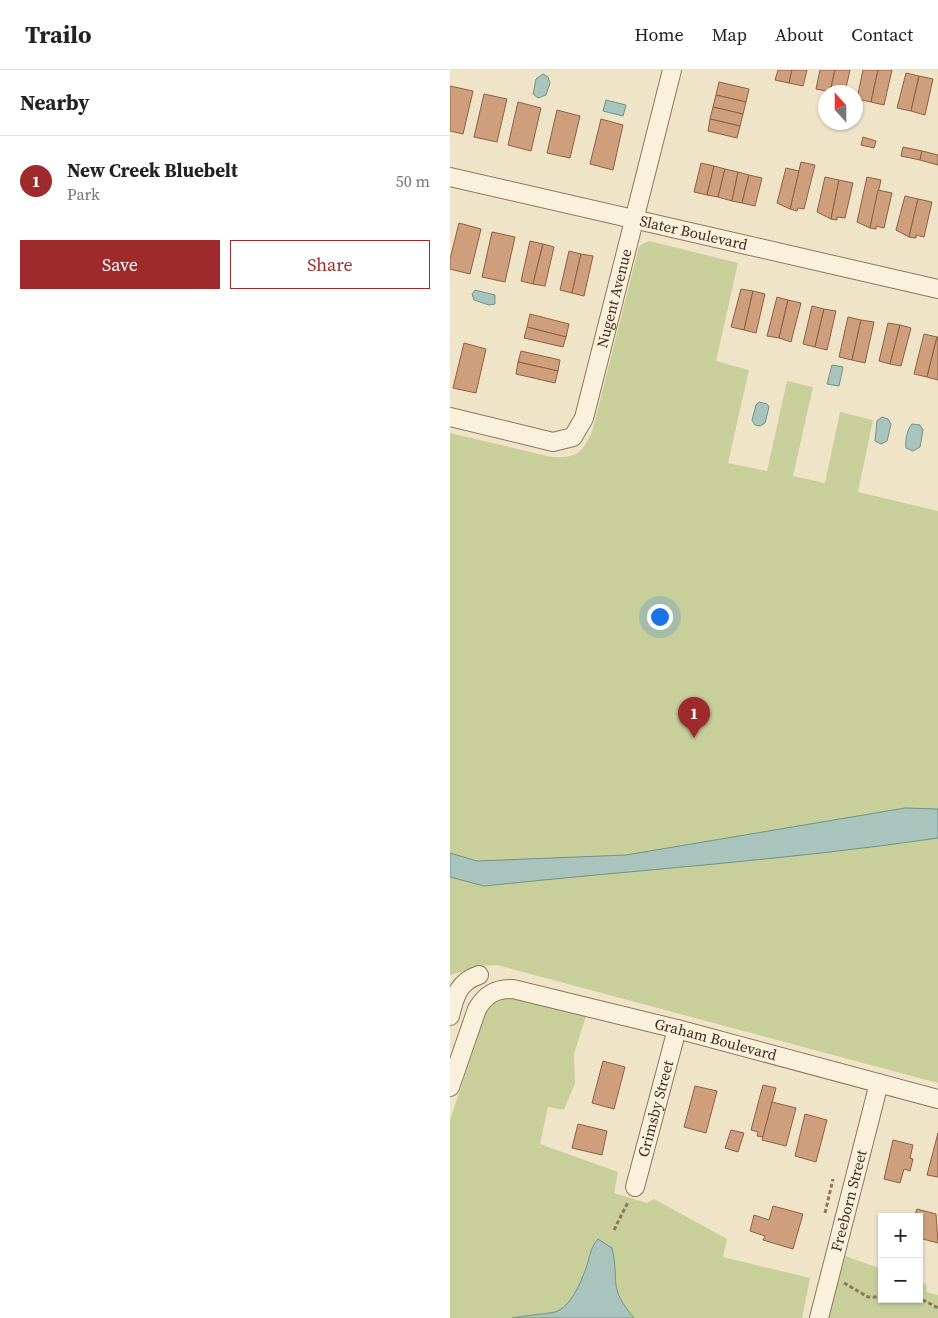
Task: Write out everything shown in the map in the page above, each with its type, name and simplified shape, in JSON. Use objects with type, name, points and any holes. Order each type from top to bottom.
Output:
[{"type":"street","name":"Nugent Avenue","points":[[450,417],[553,442],[573,438],[584,418],[672,70]]},
{"type":"street","name":"Slater Boulevard","points":[[450,177],[938,290]]},
{"type":"street","points":[[450,1016],[456,993],[461,984],[479,975]]},
{"type":"street","name":"Graham Boulevard","points":[[450,1088],[477,1010],[483,999],[492,992],[512,989],[677,1029],[938,1099]]},
{"type":"street","name":"Grimsby Street","points":[[632,1193],[677,1029]]},
{"type":"street","name":"Freeborn Street","points":[[819,1318],[879,1083]]},
{"type":"path","points":[[825,1213],[833,1180]]},
{"type":"path","points":[[614,1230],[632,1193]]},
{"type":"path","points":[[838,1281],[859,1290],[868,1297],[878,1297]]},
{"type":"path","points":[[923,1301],[938,1308]]},
{"type":"green space","points":[[649,241],[738,263],[716,361],[749,370],[728,463],[767,471],[787,381],[813,387],[793,476],[825,483],[840,412],[873,420],[858,492],[938,511],[938,1083],[497,965],[480,966],[450,975],[450,433],[552,457],[567,457],[581,450],[592,432],[638,250],[640,245]]},
{"type":"green space","points":[[513,996],[586,1016],[574,1054],[575,1083],[564,1110],[548,1107],[540,1144],[618,1172],[614,1193],[647,1203],[654,1199],[727,1239],[723,1257],[810,1278],[802,1318],[450,1318],[450,1120],[488,1006],[492,1000]]},
{"type":"green space","points":[[845,1256],[878,1268],[878,1303],[923,1303],[923,1283],[926,1284],[927,1292],[938,1295],[938,1318],[828,1318]]},
{"type":"water","points":[[543,74],[548,77],[550,83],[546,95],[538,98],[533,94],[536,79]]},
{"type":"water","points":[[606,100],[626,105],[623,116],[603,111]]},
{"type":"water","points":[[475,290],[495,295],[495,304],[489,305],[474,300],[472,294]]},
{"type":"water","points":[[832,365],[843,367],[839,386],[827,384]]},
{"type":"water","points":[[759,402],[767,404],[769,407],[765,423],[760,426],[755,425],[752,420],[756,405]]},
{"type":"water","points":[[882,417],[888,419],[891,424],[887,441],[881,444],[875,441],[877,421]]},
{"type":"water","points":[[912,424],[920,425],[923,430],[920,447],[913,451],[906,448],[906,439]]},
{"type":"water","points":[[905,808],[938,809],[938,838],[769,859],[484,886],[450,877],[450,853],[477,861],[626,855]]},
{"type":"water","points":[[598,1239],[612,1248],[617,1291],[634,1318],[512,1318],[555,1312],[566,1305],[578,1287],[592,1249]]},
{"type":"building","points":[[778,70],[792,70],[789,83],[775,80]]},
{"type":"building","points":[[792,70],[807,70],[803,86],[789,83]]},
{"type":"building","points":[[820,70],[835,70],[832,85],[818,85],[818,89],[816,89]]},
{"type":"building","points":[[835,70],[850,70],[847,85],[832,85]]},
{"type":"building","points":[[863,70],[878,70],[871,102],[863,100],[863,85],[860,85]]},
{"type":"building","points":[[878,70],[892,70],[884,105],[871,102]]},
{"type":"building","points":[[906,73],[919,76],[911,111],[897,108]]},
{"type":"building","points":[[919,76],[933,79],[925,115],[911,111]]},
{"type":"building","points":[[719,82],[749,89],[746,102],[716,95]]},
{"type":"building","points":[[450,86],[473,91],[463,134],[450,131]]},
{"type":"building","points":[[484,94],[507,99],[497,142],[474,137]]},
{"type":"building","points":[[716,95],[746,102],[743,114],[713,107]]},
{"type":"building","points":[[518,102],[541,108],[531,151],[508,145]]},
{"type":"building","points":[[713,107],[743,114],[740,126],[710,119]]},
{"type":"building","points":[[557,110],[580,116],[570,158],[547,153]]},
{"type":"building","points":[[601,119],[623,125],[613,170],[590,164]]},
{"type":"building","points":[[710,119],[740,126],[737,138],[708,131]]},
{"type":"building","points":[[863,137],[876,141],[874,148],[861,145]]},
{"type":"building","points":[[903,147],[922,151],[920,160],[901,156]]},
{"type":"building","points":[[922,151],[938,155],[938,165],[920,160]]},
{"type":"building","points":[[801,162],[815,165],[804,209],[798,208],[797,211],[790,209]]},
{"type":"building","points":[[701,163],[714,166],[707,195],[694,192]]},
{"type":"building","points":[[714,166],[725,169],[718,197],[707,195]]},
{"type":"building","points":[[786,168],[799,171],[790,209],[777,203]]},
{"type":"building","points":[[725,169],[738,172],[732,201],[718,197]]},
{"type":"building","points":[[738,172],[749,175],[742,203],[732,201]]},
{"type":"building","points":[[749,175],[762,178],[755,206],[742,203]]},
{"type":"building","points":[[825,177],[839,180],[831,219],[817,212]]},
{"type":"building","points":[[867,177],[881,180],[870,228],[857,222]]},
{"type":"building","points":[[839,180],[853,183],[845,218],[837,217],[837,220],[831,219]]},
{"type":"building","points":[[878,190],[892,193],[884,228],[876,226],[876,229],[870,228]]},
{"type":"building","points":[[905,196],[918,199],[909,237],[896,230]]},
{"type":"building","points":[[918,199],[932,202],[924,237],[916,235],[916,238],[909,237]]},
{"type":"building","points":[[459,223],[481,229],[470,274],[450,269],[450,259]]},
{"type":"building","points":[[492,232],[515,237],[505,282],[482,277]]},
{"type":"building","points":[[530,241],[543,244],[533,284],[521,281]]},
{"type":"building","points":[[543,244],[554,247],[545,286],[533,284]]},
{"type":"building","points":[[569,251],[581,254],[572,293],[560,290]]},
{"type":"building","points":[[581,254],[593,256],[584,296],[572,293]]},
{"type":"building","points":[[741,289],[753,291],[744,330],[731,327]]},
{"type":"building","points":[[753,291],[765,294],[756,333],[744,330]]},
{"type":"building","points":[[777,297],[788,300],[779,338],[767,336]]},
{"type":"building","points":[[788,300],[801,303],[791,342],[779,338]]},
{"type":"building","points":[[812,306],[824,309],[815,347],[803,344]]},
{"type":"building","points":[[824,309],[836,311],[827,350],[815,347]]},
{"type":"building","points":[[530,314],[569,324],[566,337],[527,327]]},
{"type":"building","points":[[848,317],[861,320],[852,360],[839,357]]},
{"type":"building","points":[[861,320],[874,322],[865,363],[852,360]]},
{"type":"building","points":[[888,323],[900,325],[890,364],[879,361]]},
{"type":"building","points":[[900,325],[911,328],[901,366],[890,364]]},
{"type":"building","points":[[527,327],[566,337],[563,347],[524,338]]},
{"type":"building","points":[[924,334],[937,337],[927,377],[914,374]]},
{"type":"building","points":[[938,337],[938,380],[927,377]]},
{"type":"building","points":[[464,343],[486,349],[476,393],[453,388]]},
{"type":"building","points":[[521,351],[560,360],[558,371],[518,362]]},
{"type":"building","points":[[518,362],[558,371],[555,383],[516,374]]},
{"type":"building","points":[[603,1061],[625,1067],[614,1109],[592,1103]]},
{"type":"building","points":[[763,1085],[776,1088],[763,1137],[757,1136],[758,1132],[751,1130]]},
{"type":"building","points":[[695,1086],[717,1091],[706,1133],[684,1127]]},
{"type":"building","points":[[772,1102],[796,1108],[786,1146],[762,1140]]},
{"type":"building","points":[[805,1114],[827,1120],[816,1162],[795,1156]]},
{"type":"building","points":[[578,1124],[607,1131],[602,1155],[572,1148]]},
{"type":"building","points":[[731,1130],[744,1133],[738,1152],[725,1148]]},
{"type":"building","points":[[938,1133],[938,1177],[927,1175]]},
{"type":"building","points":[[893,1140],[913,1145],[910,1158],[913,1159],[910,1171],[904,1169],[900,1183],[884,1179]]},
{"type":"building","points":[[773,1206],[803,1214],[793,1249],[763,1240],[765,1236],[750,1231],[754,1215],[769,1220]]},
{"type":"building","points":[[917,1209],[936,1214],[938,1243],[923,1239],[923,1213],[916,1213]]},
{"type":"place","name":"New Creek Bluebelt","points":[[694,738]]}]
